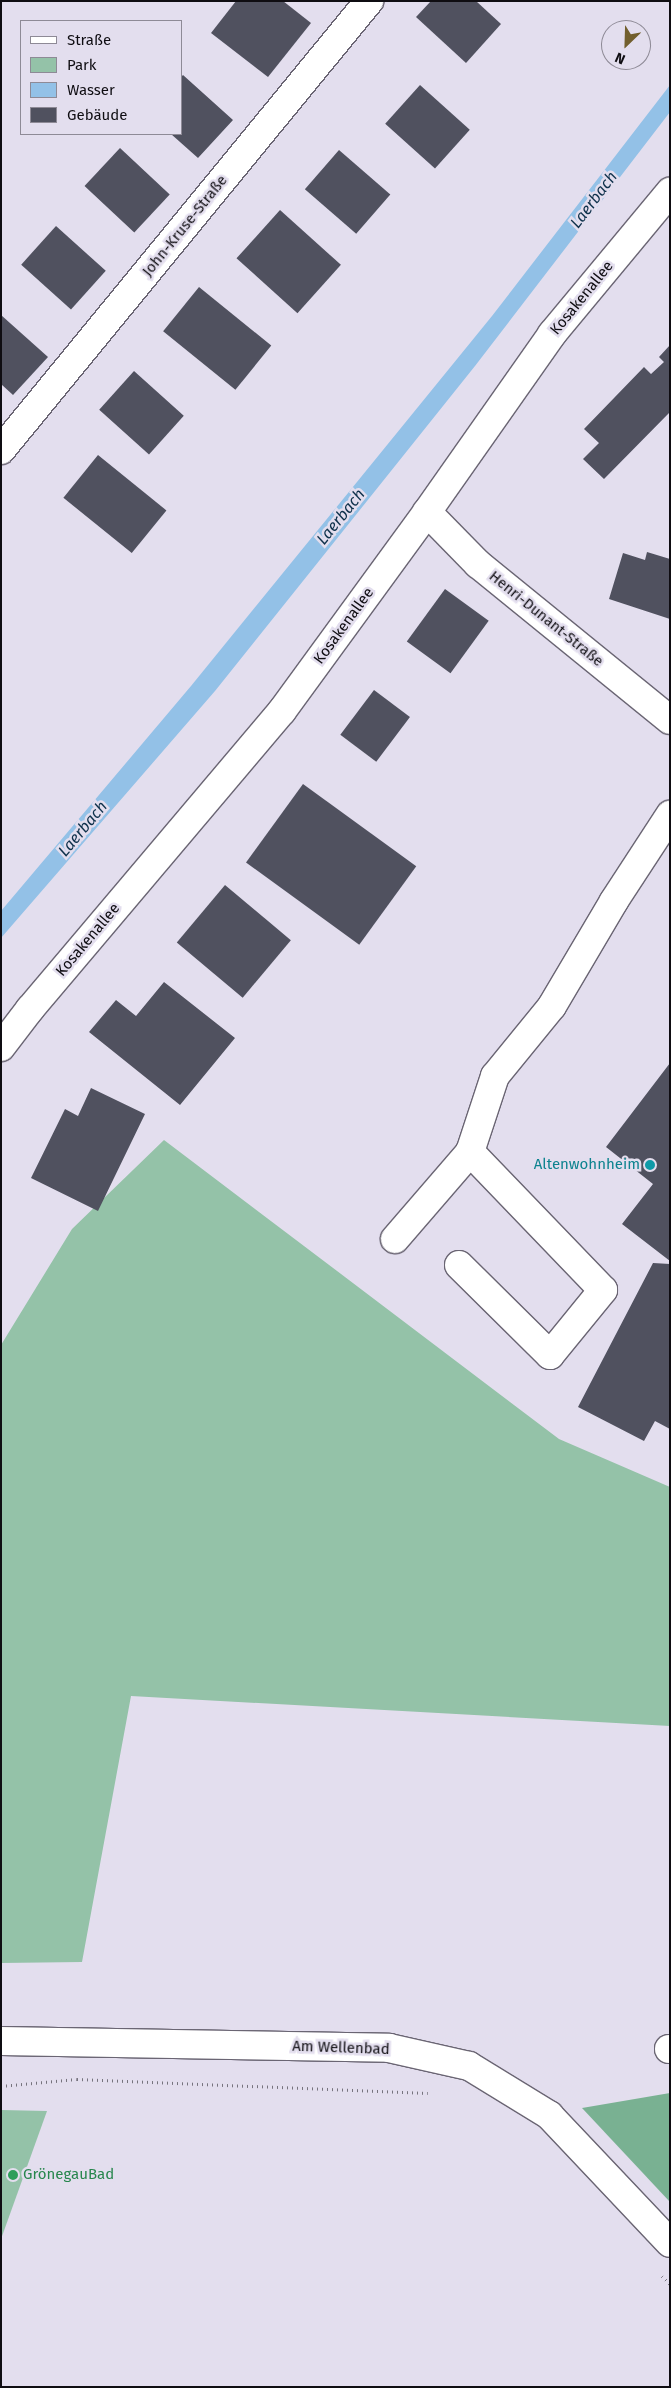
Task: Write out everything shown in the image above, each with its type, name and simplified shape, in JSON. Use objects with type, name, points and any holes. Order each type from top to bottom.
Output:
[{"type":"street","name":"John-Kruse-Straße","points":[[1,450],[369,1]]},
{"type":"street","name":"Kosakenallee","points":[[1,1047],[282,711],[427,512],[552,334],[670,192]]},
{"type":"street","name":"Henri-Dunant-Straße","points":[[427,512],[478,564],[670,720]]},
{"type":"street","points":[[395,1239],[470,1152],[495,1076],[552,1006],[614,901],[670,815]]},
{"type":"street","points":[[459,1265],[550,1355],[603,1290],[470,1152]]},
{"type":"street","name":"Am Wellenbad","points":[[1,2042],[389,2048],[469,2066],[549,2115],[670,2243]]},
{"type":"path","points":[[1,2086],[77,2079],[434,2093]]},
{"type":"path","points":[[657,2271],[670,2284]]},
{"type":"green space","points":[[164,1140],[559,1439],[670,1487],[670,1726],[131,1696],[82,1962],[1,1963],[1,1345],[72,1229]]},
{"type":"green space","points":[[670,2093],[670,2202],[582,2108]]},
{"type":"green space","name":"GrönegauBad","points":[[1,2110],[47,2111],[1,2239]]},
{"type":"water","name":"Laerbach","points":[[670,85],[670,112],[475,366],[215,691],[1,938],[1,911],[191,686],[492,316]]},
{"type":"building","points":[[236,1],[283,1],[311,23],[268,77],[211,33]]},
{"type":"building","points":[[431,1],[476,1],[501,24],[466,63],[416,17]]},
{"type":"building","points":[[182,76],[233,120],[198,158],[172,135],[182,135]]},
{"type":"building","points":[[420,85],[470,130],[435,168],[385,124]]},
{"type":"building","points":[[120,148],[170,194],[134,232],[85,186]]},
{"type":"building","points":[[339,150],[390,195],[356,234],[305,189]]},
{"type":"building","points":[[280,210],[341,265],[297,313],[237,258]]},
{"type":"building","points":[[56,226],[106,271],[71,309],[21,265]]},
{"type":"building","points":[[199,287],[271,346],[235,390],[163,331]]},
{"type":"building","points":[[1,315],[48,357],[13,395],[1,384]]},
{"type":"building","points":[[670,345],[670,412],[604,479],[583,459],[599,443],[584,429],[644,367],[651,374],[664,362],[659,357]]},
{"type":"building","points":[[134,371],[184,416],[149,454],[99,410]]},
{"type":"building","points":[[98,455],[166,510],[132,553],[63,498]]},
{"type":"building","points":[[647,552],[670,559],[670,619],[609,599],[623,553],[645,560]]},
{"type":"building","points":[[445,589],[489,621],[450,673],[407,642]]},
{"type":"building","points":[[374,690],[410,717],[376,762],[340,735]]},
{"type":"building","points":[[303,784],[416,866],[359,945],[246,862]]},
{"type":"building","points":[[225,885],[291,940],[243,998],[177,942]]},
{"type":"building","points":[[164,982],[235,1038],[180,1105],[89,1032],[116,1000],[136,1016]]},
{"type":"building","name":"Altenwohnheim","points":[[670,1063],[670,1261],[622,1224],[653,1184],[606,1147]]},
{"type":"building","points":[[91,1088],[145,1114],[98,1211],[31,1178],[65,1109],[78,1116]]},
{"type":"building","points":[[653,1263],[670,1264],[670,1429],[655,1421],[644,1441],[578,1407]]},
{"type":"place","name":"Altenwohnheim","points":[[650,1165]]},
{"type":"place","name":"GrönegauBad","points":[[13,2175]]}]
